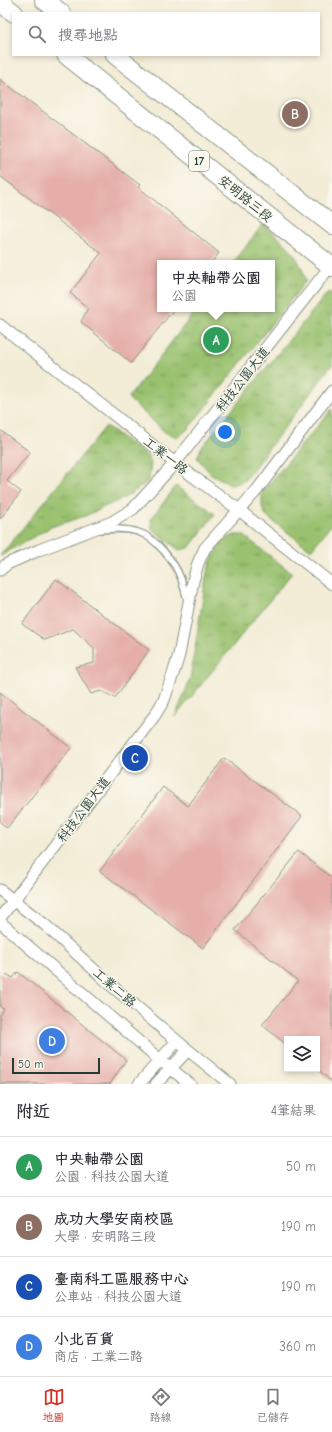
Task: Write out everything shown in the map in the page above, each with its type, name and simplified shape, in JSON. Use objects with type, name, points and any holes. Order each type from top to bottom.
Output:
[{"type":"main road","points":[[44,0],[60,12]]},
{"type":"main road","points":[[0,2],[13,12]]},
{"type":"main road","name":"安明路三段","points":[[67,56],[332,266]]},
{"type":"main road","name":"17","points":[[116,56],[332,224]]},
{"type":"street","name":"科技公園大道","points":[[0,570],[7,564],[39,550],[112,522],[133,509],[175,463],[332,266]]},
{"type":"street","name":"工業一路","points":[[0,325],[332,584]]},
{"type":"street","name":"科技公園大道","points":[[0,918],[155,715],[164,700],[179,655],[198,563],[205,548],[257,490],[332,391]]},
{"type":"street","name":"工業二路","points":[[0,890],[44,924],[112,986],[230,1084]]},
{"type":"street","name":"工業二路","points":[[0,922],[160,1060],[190,1084]]},
{"type":"street","points":[[139,1084],[177,1041]]},
{"type":"street","points":[[156,1084],[188,1050]]},
{"type":"lane","name":"科技公園大道","points":[[91,531],[114,529],[127,530],[139,532],[151,539],[163,550],[180,577],[189,605]]},
{"type":"green space","points":[[263,224],[295,255],[306,281],[188,429],[178,437],[166,433],[128,398],[195,312],[275,312],[275,260],[235,260]]},
{"type":"green space","points":[[328,292],[332,293],[332,365],[244,481],[232,485],[211,474],[197,458],[201,448]]},
{"type":"green space","points":[[332,409],[332,524],[311,550],[266,516],[262,507],[262,492]]},
{"type":"green space","points":[[106,426],[147,456],[151,463],[149,481],[126,497],[85,516],[51,527],[0,556]]},
{"type":"green space","points":[[176,486],[215,514],[189,548],[179,550],[152,529],[151,519]]},
{"type":"green space","points":[[234,535],[243,535],[292,573],[175,717],[190,679],[207,572],[222,541]]},
{"type":"building","points":[[0,79],[140,185],[138,187],[219,253],[213,260],[157,260],[157,312],[172,312],[131,363],[81,322],[88,308],[70,293],[101,253],[0,176]]},
{"type":"building","points":[[0,430],[30,452],[7,481],[21,492],[0,519]]},
{"type":"building","points":[[56,579],[149,650],[115,698],[101,691],[91,694],[75,667],[94,663],[94,648],[73,629],[45,640],[22,624]]},
{"type":"building","points":[[0,692],[71,748],[7,828],[0,822]]},
{"type":"building","points":[[224,758],[302,816],[203,948],[100,871],[163,787],[188,806]]},
{"type":"building","points":[[299,852],[332,878],[332,1082],[320,1072],[320,1036],[284,1036],[284,1043],[262,1025],[298,981],[235,930]]},
{"type":"building","points":[[18,972],[126,1060],[110,1084],[0,1084],[0,1015],[4,1009],[0,1007],[0,974],[8,975],[13,978]]},
{"type":"place","name":"成功大學安南校區","points":[[295,114]]},
{"type":"place","name":"中央軸帶公園","points":[[216,340]]},
{"type":"place","name":"臺南科工區服務中心","points":[[135,758]]},
{"type":"place","name":"小北百貨","points":[[52,1041]]}]
